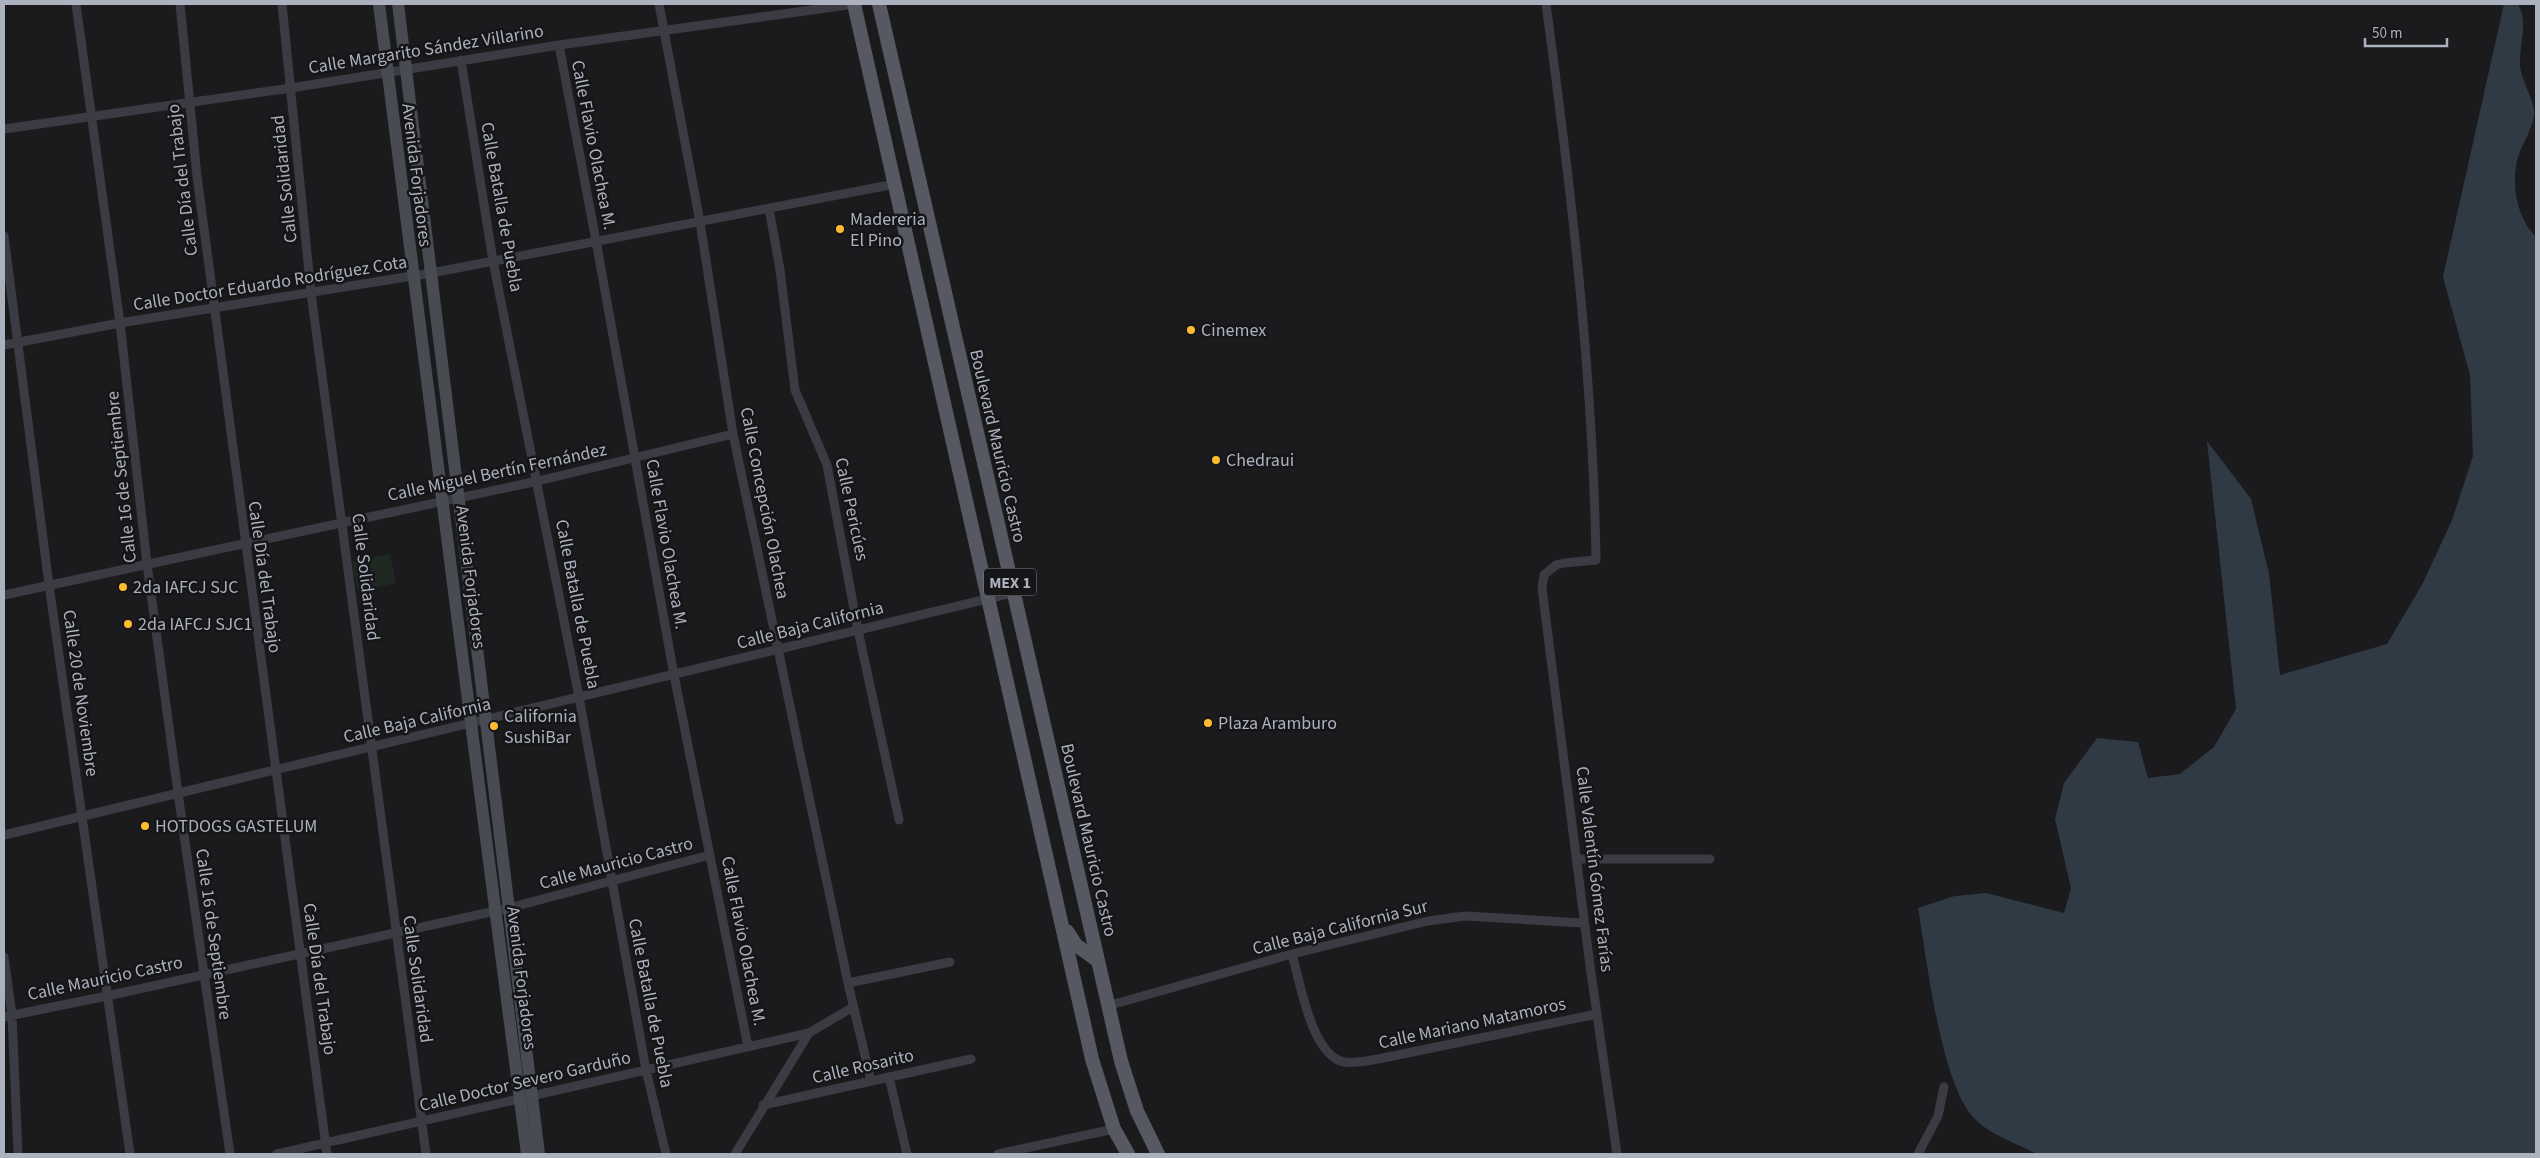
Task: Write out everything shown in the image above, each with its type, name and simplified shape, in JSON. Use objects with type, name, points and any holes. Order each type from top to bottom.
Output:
[{"type":"main road","name":"Avenida Forjadores","points":[[379,4],[412,276],[444,500],[495,910],[526,1098],[539,1154]]},
{"type":"main road","name":"Avenida Forjadores","points":[[398,4],[457,497],[487,720],[509,908],[526,1098],[527,1154]]},
{"type":"main road","name":"MEX 1","points":[[855,4],[1092,1059],[1114,1129],[1128,1154]]},
{"type":"main road","name":"Boulevard Mauricio Castro","points":[[879,4],[1002,541],[1012,593],[1121,1061],[1137,1111],[1158,1154]]},
{"type":"main road","points":[[1061,921],[1076,945],[1097,960]]},
{"type":"street","name":"Calle 16 de Septiembre","points":[[76,4],[120,324],[147,564],[203,974],[230,1154]]},
{"type":"street","name":"Calle Día del Trabajo","points":[[180,4],[189,103],[244,545],[327,1154]]},
{"type":"street","name":"Calle Solidaridad","points":[[282,4],[311,293],[426,1154]]},
{"type":"street","name":"Calle Concepción Olachea","points":[[659,4],[700,222],[733,434],[848,983],[871,1081]]},
{"type":"street","name":"Calle Margarito Sández Villarino","points":[[4,129],[291,88],[387,71],[664,29],[855,4]]},
{"type":"street","name":"Calle Valentín Gómez Farías","points":[[1546,4],[1572,197],[1588,391],[1595,505],[1596,560],[1556,565],[1544,574],[1542,588],[1584,923],[1618,1154]]},
{"type":"street","name":"Calle Flavio Olachea M.","points":[[559,45],[674,675],[748,1047]]},
{"type":"street","name":"Calle Batalla de Puebla","points":[[461,60],[493,261],[580,697],[646,1070],[666,1154]]},
{"type":"street","name":"Calle Doctor Eduardo Rodríguez Cota","points":[[4,345],[431,273],[895,184]]},
{"type":"street","name":"Calle Pericúes","points":[[769,208],[780,270],[795,390],[827,464],[858,630],[899,820]]},
{"type":"street","name":"Calle 20 de Noviembre","points":[[4,236],[49,585],[130,1154]]},
{"type":"street","name":"Calle Miguel Bertín Fernández","points":[[4,595],[538,481],[733,434]]},
{"type":"street","name":"Calle Baja California","points":[[4,835],[1012,593]]},
{"type":"street","name":"Calle Mauricio Castro","points":[[8,1016],[509,908],[710,855]]},
{"type":"street","points":[[1577,859],[1710,859]]},
{"type":"street","name":"Calle Baja California Sur","points":[[1108,1006],[1292,954],[1448,917],[1482,916],[1584,923]]},
{"type":"street","name":"Calle Mariano Matamoros","points":[[1292,954],[1310,1019],[1322,1046],[1335,1059],[1354,1063],[1597,1014]]},
{"type":"street","points":[[4,957],[18,1154]]},
{"type":"street","points":[[848,983],[950,962]]},
{"type":"street","points":[[735,1154],[763,1105],[809,1033],[854,1007]]},
{"type":"street","name":"Calle Doctor Severo Garduño","points":[[277,1154],[809,1033]]},
{"type":"street","name":"Calle Rosarito","points":[[763,1105],[971,1059]]},
{"type":"street","points":[[888,1077],[907,1154]]},
{"type":"street","points":[[1918,1154],[1938,1116],[1944,1087]]},
{"type":"street","points":[[998,1154],[1114,1129]]},
{"type":"shaded area","points":[[2504,4],[2518,4],[2523,18],[2520,64],[2522,76],[2534,110],[2532,125],[2516,164],[2515,187],[2519,209],[2529,229],[2536,237],[2536,1154],[2036,1154],[1989,1131],[1976,1120],[1964,1104],[1953,1081],[1937,1021],[1918,908],[1955,896],[1986,893],[2064,913],[2071,888],[2055,819],[2064,783],[2097,738],[2138,742],[2148,778],[2180,774],[2214,747],[2236,709],[2207,441],[2251,499],[2269,574],[2280,675],[2387,644],[2423,583],[2452,520],[2473,456],[2470,375],[2443,277]]},
{"type":"shaded area","points":[[390,554],[396,583],[358,591],[352,562]]},
{"type":"place","name":"Madereria El Pino","points":[[840,229]]},
{"type":"place","name":"Cinemex","points":[[1191,330]]},
{"type":"place","name":"Chedraui","points":[[1216,460]]},
{"type":"place","name":"2da IAFCJ SJC","points":[[123,587]]},
{"type":"place","name":"2da IAFCJ SJC1","points":[[128,624]]},
{"type":"place","name":"Plaza Aramburo","points":[[1208,723]]},
{"type":"place","name":"California SushiBar","points":[[494,726]]},
{"type":"place","name":"HOTDOGS GASTELUM","points":[[145,826]]}]
